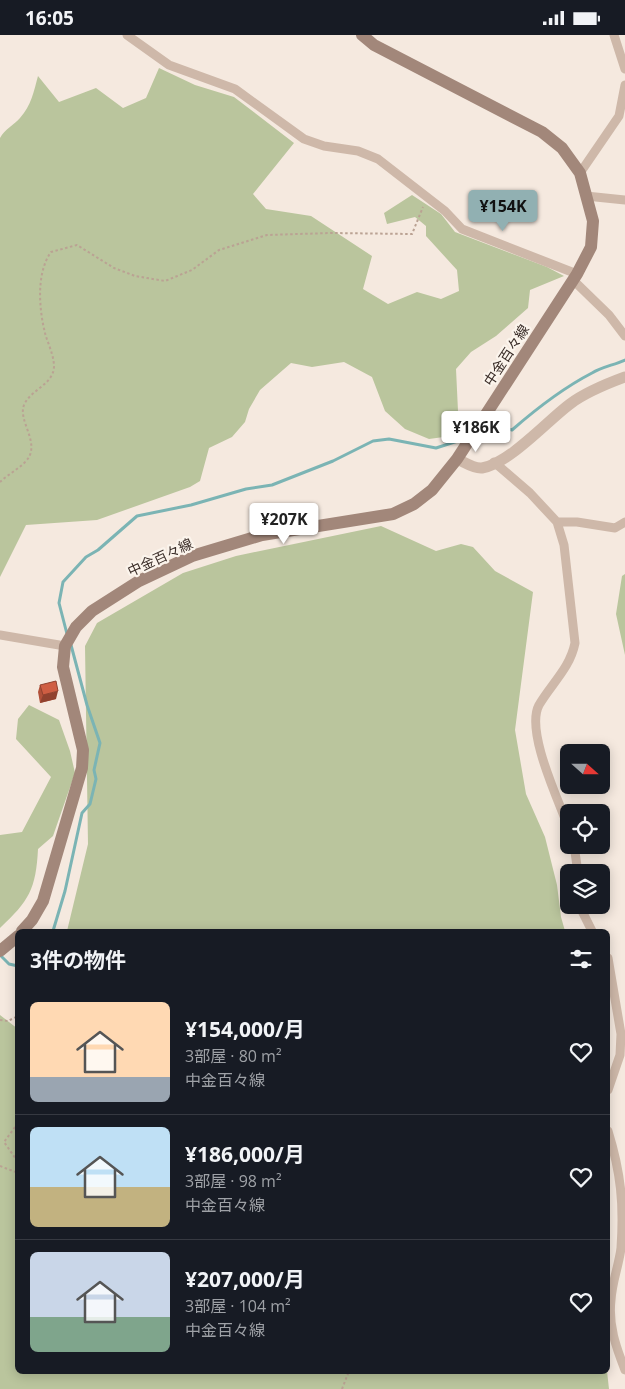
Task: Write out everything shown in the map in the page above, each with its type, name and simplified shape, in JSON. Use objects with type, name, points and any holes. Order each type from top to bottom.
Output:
[{"type":"main road","name":"中金百々線","points":[[24,929],[32,920],[43,901],[82,768],[83,750],[63,667],[65,646],[76,627],[92,611],[140,581],[192,556],[262,535],[393,514],[414,504],[432,490],[460,454],[575,277],[591,247],[594,221],[580,173],[562,148],[542,132],[374,45],[362,35]]},
{"type":"main road","points":[[2,950],[15,939]]},
{"type":"street","points":[[127,35],[169,65],[235,89],[304,139],[324,146],[358,151],[378,159],[445,211],[462,229],[575,277],[625,336]]},
{"type":"street","points":[[614,35],[625,69]]},
{"type":"street","points":[[580,173],[619,116],[625,85]]},
{"type":"street","points":[[586,196],[625,200]]},
{"type":"street","points":[[460,454],[473,467],[482,468],[511,453],[570,403],[608,383],[625,377]]},
{"type":"street","points":[[494,462],[530,493],[557,522],[564,545],[575,643],[572,657],[539,705],[535,723],[538,743],[560,804]]},
{"type":"street","points":[[557,522],[577,522],[615,528],[625,522]]},
{"type":"street","points":[[0,635],[65,646]]},
{"type":"street","points":[[584,914],[591,929]]},
{"type":"street","points":[[610,970],[621,1034],[620,1055],[610,1084]]},
{"type":"street","points":[[610,1139],[621,1181],[622,1219],[620,1250],[611,1299],[610,1321],[615,1347],[625,1370]]},
{"type":"path","points":[[0,482],[28,458],[31,448],[23,411],[24,405],[52,376],[54,369],[45,332],[40,290],[45,260],[51,252],[77,245],[114,267],[135,276],[165,281],[192,270],[219,250],[267,235],[320,233],[412,235],[426,197]]},
{"type":"path","points":[[0,1020],[8,1021],[15,1018]]},
{"type":"path","points":[[15,1127],[4,1142],[15,1158]]},
{"type":"path","points":[[0,1166],[15,1172]]},
{"type":"path","points":[[342,1389],[348,1374]]},
{"type":"green space","points":[[159,68],[195,85],[234,97],[294,143],[253,194],[266,209],[311,216],[372,256],[363,289],[388,304],[417,292],[441,299],[459,291],[457,270],[426,236],[426,226],[415,217],[387,224],[384,213],[412,195],[441,214],[455,232],[547,267],[564,276],[530,290],[528,308],[496,336],[471,352],[456,369],[458,411],[451,436],[429,439],[405,429],[385,411],[372,377],[344,362],[312,367],[291,363],[260,390],[249,409],[245,422],[232,437],[209,448],[200,481],[190,487],[97,520],[26,525],[0,577],[0,138],[27,108],[38,76],[59,102],[96,88],[123,108],[146,98]]},
{"type":"green space","points":[[381,526],[436,551],[461,544],[473,547],[495,571],[533,592],[515,730],[526,794],[545,837],[557,885],[560,914],[564,929],[67,929],[88,844],[85,646],[97,623],[183,573],[236,556]]},
{"type":"green space","points":[[625,574],[625,655],[616,614],[622,576]]},
{"type":"green space","points":[[29,705],[59,720],[70,751],[75,773],[53,836],[38,849],[33,884],[29,893],[18,910],[0,928],[0,835],[22,832],[51,777],[16,739],[18,719]]},
{"type":"green space","points":[[0,1015],[15,1027],[15,1374],[607,1374],[609,1389],[0,1389]]},
{"type":"building","points":[[56,681],[58,691],[43,695],[40,685]]},
{"type":"waterway","points":[[478,435],[504,428],[512,430],[571,385],[596,371],[625,360]]},
{"type":"waterway","points":[[67,634],[59,603],[63,582],[86,557],[98,550],[137,516],[191,505],[246,489],[272,485],[333,461],[373,441],[389,439],[436,448],[467,438]]},
{"type":"waterway","points":[[54,929],[65,891],[82,813],[90,804],[96,779],[94,770],[100,743],[87,705],[71,645]]},
{"type":"waterway","points":[[0,955],[9,964],[15,965]]}]
